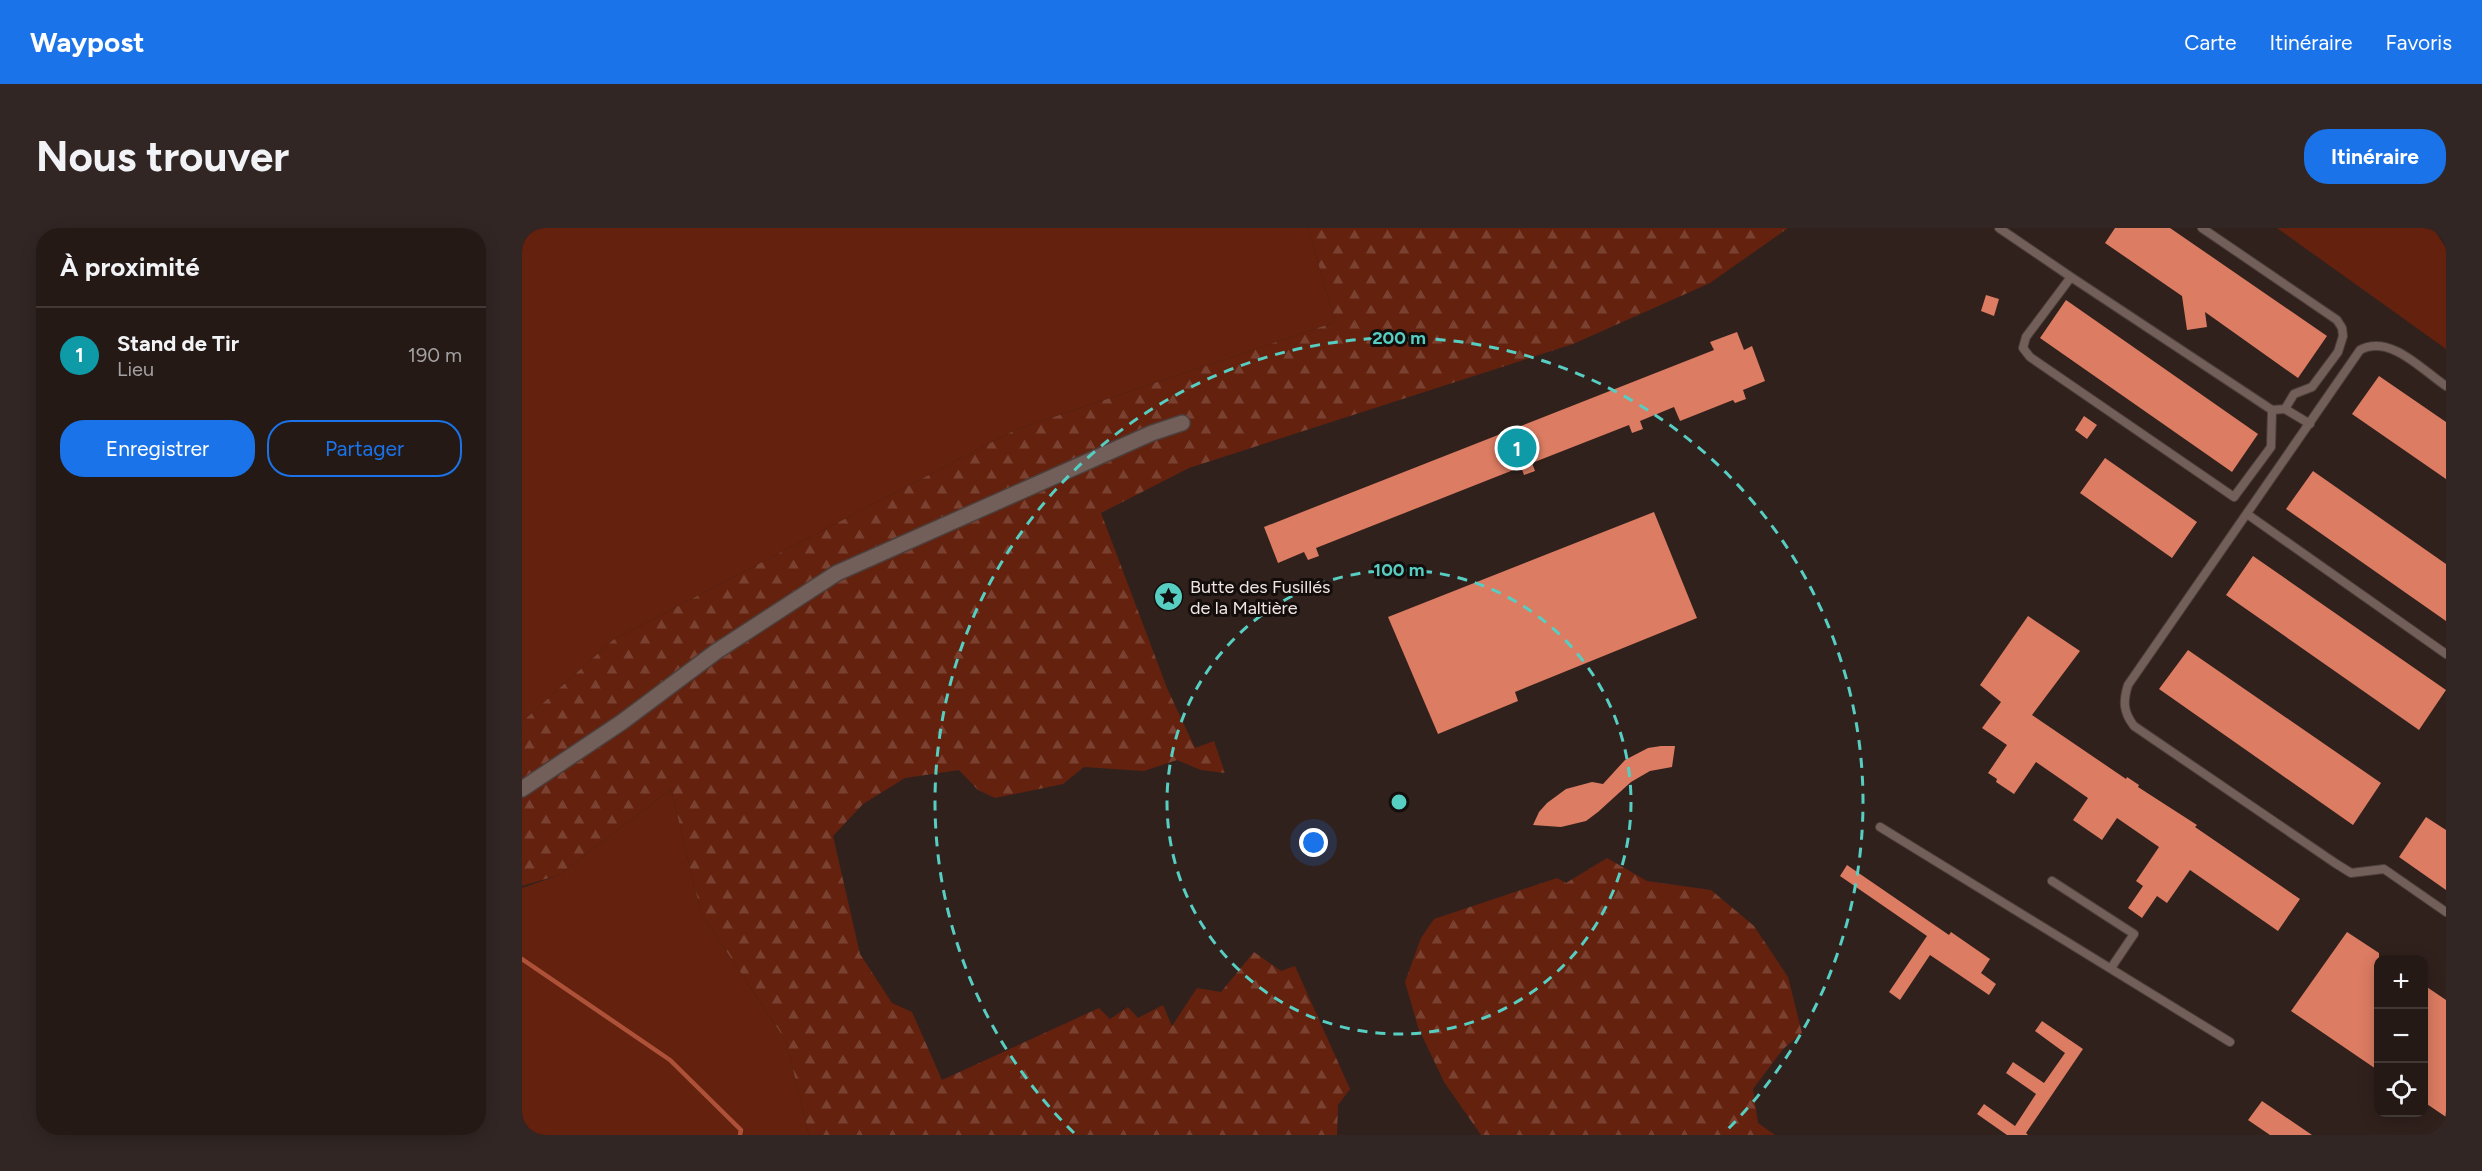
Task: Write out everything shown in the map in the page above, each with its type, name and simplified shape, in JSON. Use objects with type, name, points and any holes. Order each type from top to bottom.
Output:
[{"type":"street","points":[[522,789],[622,722],[717,651],[837,573],[1152,433],[1182,423]]},
{"type":"lane","points":[[2000,228],[2272,410],[2285,409],[2310,424]]},
{"type":"lane","points":[[2202,228],[2337,320],[2342,328],[2343,336],[2338,352],[2312,387],[2294,394],[2285,409]]},
{"type":"lane","points":[[2071,277],[2026,337],[2023,348],[2025,353],[2234,497],[2271,447],[2272,410]]},
{"type":"lane","points":[[2446,386],[2393,349],[2380,345],[2368,346],[2360,350],[2128,685],[2125,695],[2125,710],[2134,726],[2351,873],[2384,869],[2446,912]]},
{"type":"lane","points":[[2247,514],[2446,654]]},
{"type":"lane","points":[[1880,827],[2230,1042]]},
{"type":"lane","points":[[2052,881],[2134,934],[2111,968]]},
{"type":"green space","points":[[522,228],[1308,228],[1335,322],[1015,430],[613,640],[522,722]]},
{"type":"green space","points":[[1308,228],[1788,228],[1710,283],[1573,344],[1189,468],[1101,513],[1167,688],[1195,748],[1214,741],[1225,773],[1201,770],[1177,760],[1144,771],[1084,767],[1063,784],[995,798],[978,790],[959,770],[905,778],[863,804],[833,836],[860,954],[892,1003],[912,1012],[942,1080],[1099,1008],[1110,1019],[1128,1007],[1138,1018],[1163,1005],[1172,1026],[1197,988],[1221,992],[1254,952],[1281,971],[1295,966],[1350,1089],[1338,1105],[1337,1135],[809,1135],[786,1041],[701,913],[671,789],[559,875],[522,886],[522,722],[613,640],[1015,430],[1335,322]]},
{"type":"green space","points":[[2277,228],[2433,228],[2446,248],[2446,349]]},
{"type":"green space","points":[[671,789],[701,913],[786,1041],[809,1135],[522,1135],[522,888],[559,875]]},
{"type":"green space","points":[[1607,858],[1647,881],[1711,890],[1754,926],[1788,977],[1802,1033],[1783,1049],[1753,1089],[1758,1123],[1775,1135],[1481,1135],[1444,1082],[1418,1027],[1405,982],[1421,938],[1434,919],[1557,878],[1566,883]]},
{"type":"building","points":[[2115,228],[2170,228],[2327,336],[2298,378],[2205,312],[2207,327],[2187,330],[2182,296],[2105,243]]},
{"type":"building","points":[[1986,295],[1999,299],[1994,316],[1981,311]]},
{"type":"building","points":[[2066,300],[2258,434],[2232,472],[2040,338]]},
{"type":"building","points":[[1737,332],[1744,350],[1752,346],[1765,381],[1743,390],[1746,399],[1735,403],[1733,400],[1680,421],[1674,407],[1640,421],[1643,429],[1632,433],[1629,425],[1532,463],[1535,471],[1524,475],[1521,467],[1316,548],[1319,556],[1308,560],[1304,552],[1278,563],[1264,527],[1714,350],[1710,342]]},
{"type":"building","points":[[2379,376],[2446,422],[2446,479],[2352,414]]},
{"type":"building","points":[[2084,416],[2097,425],[2087,439],[2075,430]]},
{"type":"building","points":[[2105,458],[2197,522],[2172,558],[2080,493]]},
{"type":"building","points":[[2313,471],[2446,564],[2446,621],[2286,509]]},
{"type":"building","points":[[1654,512],[1697,618],[1515,692],[1518,701],[1438,734],[1388,617]]},
{"type":"building","points":[[2253,556],[2446,690],[2419,730],[2226,595]]},
{"type":"building","points":[[2028,616],[2080,651],[2032,715],[2126,779],[2127,777],[2139,785],[2138,787],[2197,825],[2195,827],[2300,899],[2278,931],[2190,870],[2167,903],[2157,896],[2142,918],[2128,908],[2143,886],[2136,881],[2159,847],[2117,818],[2102,840],[2073,820],[2088,798],[2036,762],[2014,794],[1996,782],[1997,779],[1988,773],[2007,745],[1982,728],[2001,702],[1980,685]]},
{"type":"building","points":[[2188,650],[2381,783],[2353,825],[2159,689]]},
{"type":"building","points":[[1675,746],[1672,767],[1650,771],[1631,782],[1586,821],[1561,827],[1533,825],[1539,812],[1547,803],[1566,789],[1592,782],[1603,784],[1625,760],[1648,748]]},
{"type":"building","points":[[2426,817],[2446,830],[2446,890],[2399,857]]},
{"type":"building","points":[[1847,865],[1949,935],[1951,932],[1990,959],[1981,973],[1996,984],[1989,995],[1930,955],[1900,1000],[1889,992],[1927,936],[1840,876]]},
{"type":"building","points":[[2347,932],[2379,953],[2379,955],[2374,955],[2374,1068],[2291,1011]]},
{"type":"building","points":[[2428,988],[2446,1000],[2446,1117],[2428,1105]]},
{"type":"building","points":[[2042,1021],[2083,1049],[2026,1133],[2028,1135],[2007,1135],[1977,1114],[1984,1104],[2015,1126],[2036,1094],[2006,1073],[2013,1062],[2044,1083],[2065,1053],[2035,1031]]},
{"type":"building","points":[[2262,1101],[2312,1135],[2270,1135],[2248,1120]]},
{"type":"waterway","points":[[522,959],[670,1060],[741,1130],[740,1135]]},
{"type":"place","name":"Stand de Tir","points":[[1517,448]]},
{"type":"place","name":"Butte des Fusillés de la Maltière","points":[[1169,597]]}]
